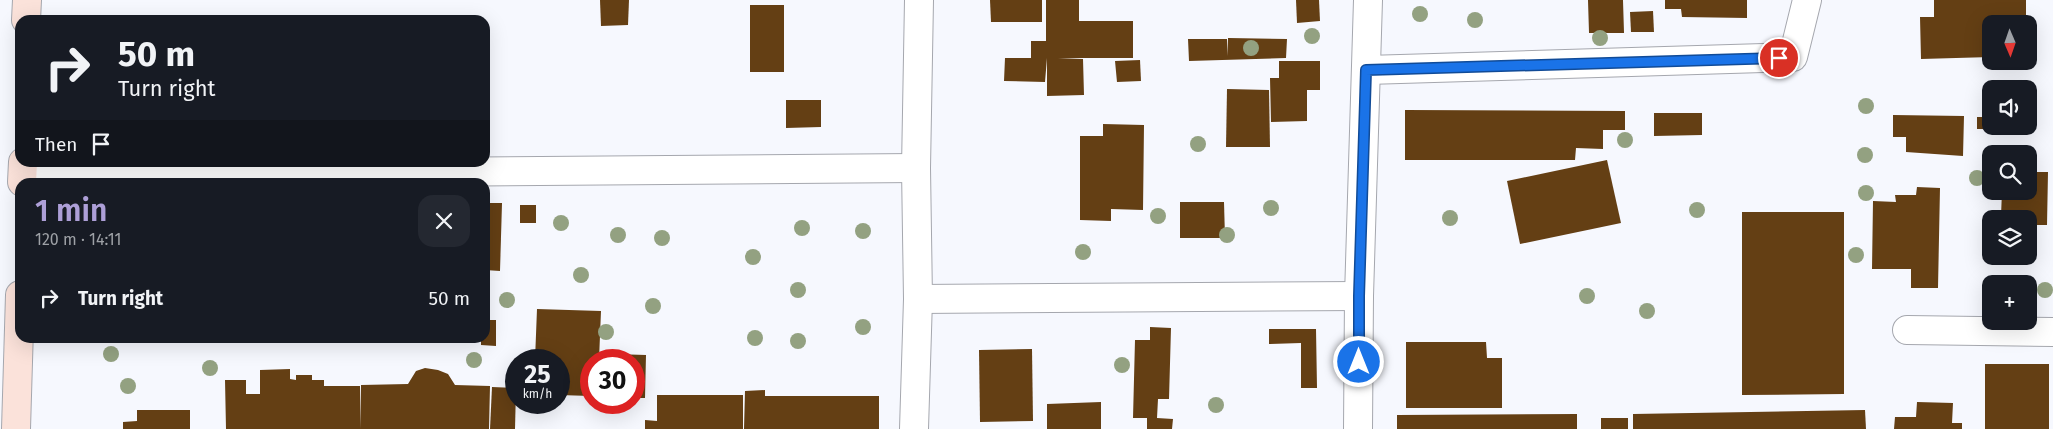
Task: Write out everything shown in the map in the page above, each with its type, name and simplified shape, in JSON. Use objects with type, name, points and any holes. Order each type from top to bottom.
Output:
[{"type":"street","points":[[26,0],[26,15]]},
{"type":"street","points":[[914,429],[918,299],[916,168],[919,0]]},
{"type":"street","points":[[1358,429],[1359,296],[1368,0]]},
{"type":"street","points":[[1366,70],[1793,58],[1807,0]]},
{"type":"street","points":[[23,173],[916,168]]},
{"type":"street","points":[[918,299],[1359,296]]},
{"type":"street","points":[[1907,330],[2053,332]]},
{"type":"street","points":[[16,429],[19,343]]},
{"type":"building","points":[[600,0],[629,0],[628,25],[601,26]]},
{"type":"building","points":[[990,0],[1042,0],[1042,22],[991,22]]},
{"type":"building","points":[[1046,0],[1079,0],[1079,21],[1133,21],[1133,58],[1058,58],[1083,59],[1084,95],[1047,96],[1047,58],[1045,82],[1004,81],[1005,58],[1031,58],[1031,41],[1046,41]]},
{"type":"building","points":[[1296,0],[1319,0],[1320,21],[1297,23]]},
{"type":"building","points":[[1588,0],[1623,0],[1624,33],[1589,33]]},
{"type":"building","points":[[1665,0],[1747,0],[1747,18],[1682,17],[1681,9],[1665,9]]},
{"type":"building","points":[[1934,0],[2026,0],[2026,15],[1982,15],[1982,57],[1921,59],[1920,17],[1934,17]]},
{"type":"building","points":[[750,5],[784,5],[784,72],[750,72]]},
{"type":"building","points":[[1653,11],[1654,32],[1631,32],[1630,12]]},
{"type":"building","points":[[1228,38],[1287,39],[1286,58],[1189,61],[1188,39],[1227,39],[1228,56]]},
{"type":"building","points":[[1140,60],[1141,81],[1117,82],[1115,61]]},
{"type":"building","points":[[1279,61],[1320,61],[1320,90],[1307,90],[1307,121],[1271,122],[1270,78],[1279,78]]},
{"type":"building","points":[[1227,89],[1269,90],[1270,147],[1226,147]]},
{"type":"building","points":[[786,100],[821,100],[821,127],[786,128]]},
{"type":"building","points":[[1405,110],[1625,111],[1625,130],[1603,130],[1603,149],[1576,148],[1575,160],[1405,160]]},
{"type":"building","points":[[1654,113],[1702,113],[1702,135],[1654,136]]},
{"type":"building","points":[[1893,115],[1964,116],[1963,156],[1906,152],[1906,137],[1893,137]]},
{"type":"building","points":[[1977,117],[1982,117],[1982,129],[1977,129]]},
{"type":"building","points":[[1103,124],[1144,125],[1143,210],[1111,209],[1111,221],[1080,220],[1080,136],[1103,136]]},
{"type":"building","points":[[1607,160],[1621,223],[1520,244],[1507,181]]},
{"type":"building","points":[[2037,172],[2048,172],[2047,225],[2037,225],[2037,210],[2001,210],[2002,200],[2037,200]]},
{"type":"building","points":[[1917,187],[1940,188],[1938,288],[1911,288],[1911,269],[1872,269],[1873,201],[1896,202],[1895,195],[1916,195]]},
{"type":"building","points":[[1180,202],[1224,202],[1225,238],[1180,238]]},
{"type":"building","points":[[490,203],[502,203],[500,271],[490,270]]},
{"type":"building","points":[[520,205],[536,205],[536,223],[520,223]]},
{"type":"building","points":[[1742,212],[1844,212],[1844,394],[1742,395]]},
{"type":"building","points":[[537,309],[601,311],[599,349],[580,349],[580,396],[570,395],[570,349],[535,349]]},
{"type":"building","points":[[490,320],[496,320],[496,346],[481,345],[481,343],[490,343]]},
{"type":"building","points":[[1150,327],[1171,328],[1169,399],[1158,399],[1157,418],[1173,419],[1172,429],[1147,429],[1147,418],[1133,418],[1135,340],[1150,340]]},
{"type":"building","points":[[1269,329],[1316,329],[1317,388],[1301,388],[1301,343],[1269,344]]},
{"type":"building","points":[[1406,342],[1486,342],[1487,358],[1502,358],[1502,408],[1406,408]]},
{"type":"building","points":[[1032,349],[1033,421],[980,422],[979,350]]},
{"type":"building","points":[[645,355],[646,355],[645,398]]},
{"type":"building","points":[[1985,364],[2049,364],[2049,429],[1985,429]]},
{"type":"building","points":[[425,368],[448,374],[455,385],[490,386],[489,429],[361,429],[361,385],[408,384],[416,371]]},
{"type":"building","points":[[290,369],[290,379],[296,380],[296,375],[312,375],[312,380],[324,380],[324,386],[360,386],[361,429],[226,429],[225,380],[246,380],[246,394],[260,394],[260,370]]},
{"type":"building","points":[[492,387],[505,388],[505,414],[515,414],[515,429],[490,429]]},
{"type":"building","points":[[765,390],[765,396],[879,396],[879,429],[744,429],[745,391]]},
{"type":"building","points":[[657,395],[743,395],[743,429],[645,429],[645,420],[657,421]]},
{"type":"building","points":[[1101,402],[1101,429],[1047,429],[1047,404]]},
{"type":"building","points":[[1917,402],[1953,403],[1952,423],[1962,423],[1962,429],[1894,429],[1895,417],[1916,417]]},
{"type":"building","points":[[137,410],[190,410],[190,429],[123,429],[123,422],[137,421]]},
{"type":"building","points":[[1865,410],[1866,429],[1633,429],[1633,414]]},
{"type":"building","points":[[1577,414],[1577,429],[1397,429],[1397,415]]},
{"type":"building","points":[[1601,418],[1628,418],[1628,429],[1601,429]]},
{"type":"route","points":[[1359,362],[1359,296],[1366,70],[1779,58]]}]
